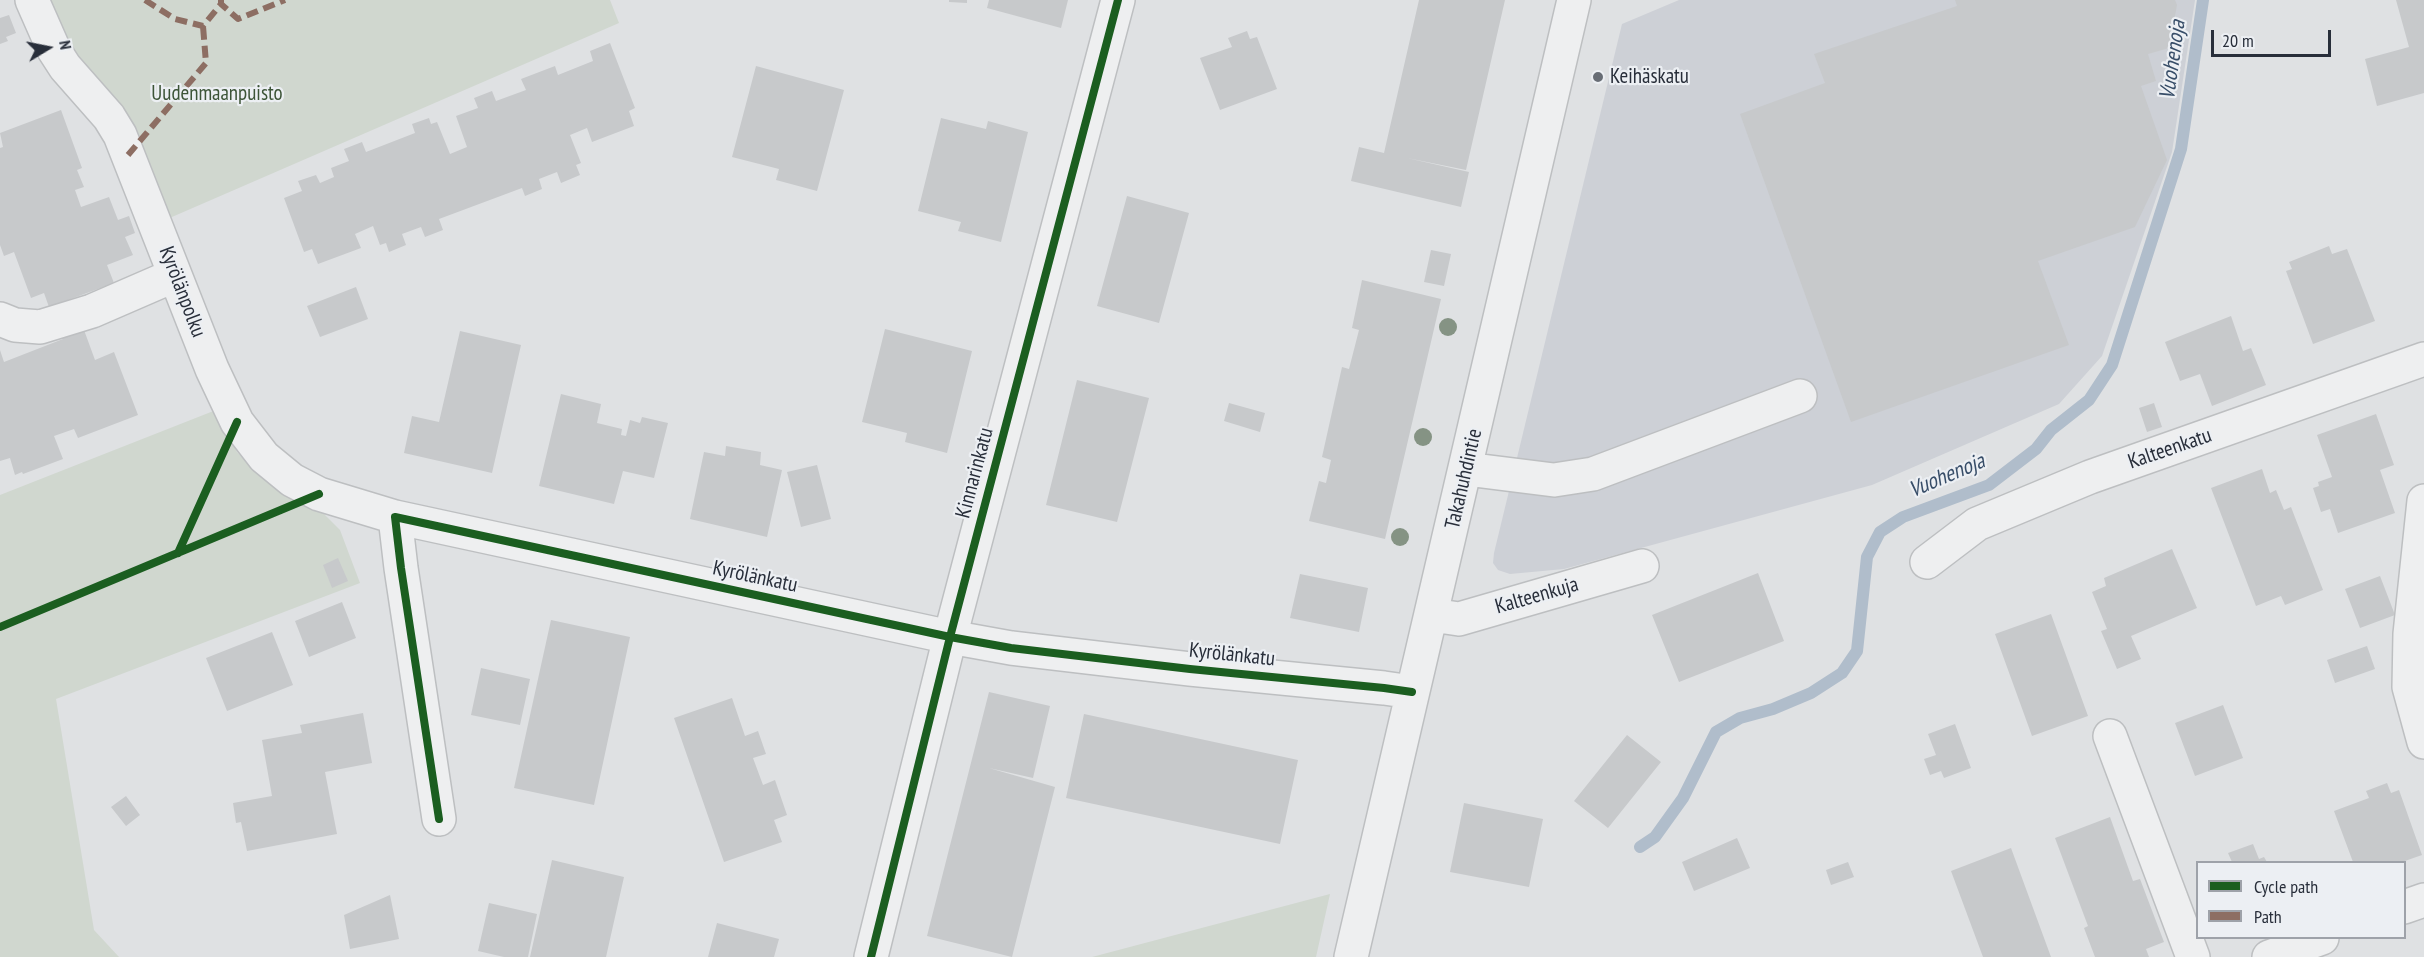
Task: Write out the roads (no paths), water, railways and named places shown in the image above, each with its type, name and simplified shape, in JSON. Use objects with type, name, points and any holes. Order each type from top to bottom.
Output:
[{"type":"street","name":"Kyrölänpolku","points":[[32,0],[54,50],[65,67],[109,117],[120,135],[212,369],[237,422],[264,457],[292,480],[319,494],[395,517]]},
{"type":"street","name":"Kinnarinkatu","points":[[871,957],[950,637],[1118,0]]},
{"type":"street","name":"Takahuhdintie","points":[[1351,957],[1574,0]]},
{"type":"street","points":[[0,319],[15,325],[40,327],[92,311],[175,275]]},
{"type":"street","name":"Kalteenkatu","points":[[1928,562],[1977,524],[2090,477],[2424,360]]},
{"type":"street","points":[[1466,469],[1554,480],[1593,474],[1800,396]]},
{"type":"street","points":[[2424,501],[2410,634],[2409,687],[2424,742]]},
{"type":"street","points":[[395,517],[402,579],[439,819]]},
{"type":"street","name":"Kyrölänkatu","points":[[395,517],[950,637],[1011,648],[1413,692]]},
{"type":"street","name":"Kalteenkuja","points":[[1432,615],[1460,619],[1642,567]]},
{"type":"street","points":[[2110,735],[2193,957]]},
{"type":"street","points":[[2406,906],[2424,900]]},
{"type":"street","points":[[2269,957],[2319,939]]},
{"type":"waterway","name":"Vuohenoja","points":[[1640,847],[1655,837],[1683,798],[1716,732],[1740,718],[1773,709],[1811,693],[1842,673],[1857,651],[1867,557],[1880,532],[1903,517],[1989,485],[2036,449],[2051,430],[2089,400],[2112,365],[2181,149],[2203,0]]},
{"type":"place","name":"Keihäskatu","points":[[1598,77]]},
{"type":"park label","name":"Uudenmaanpuisto","points":[[217,94]]}]
